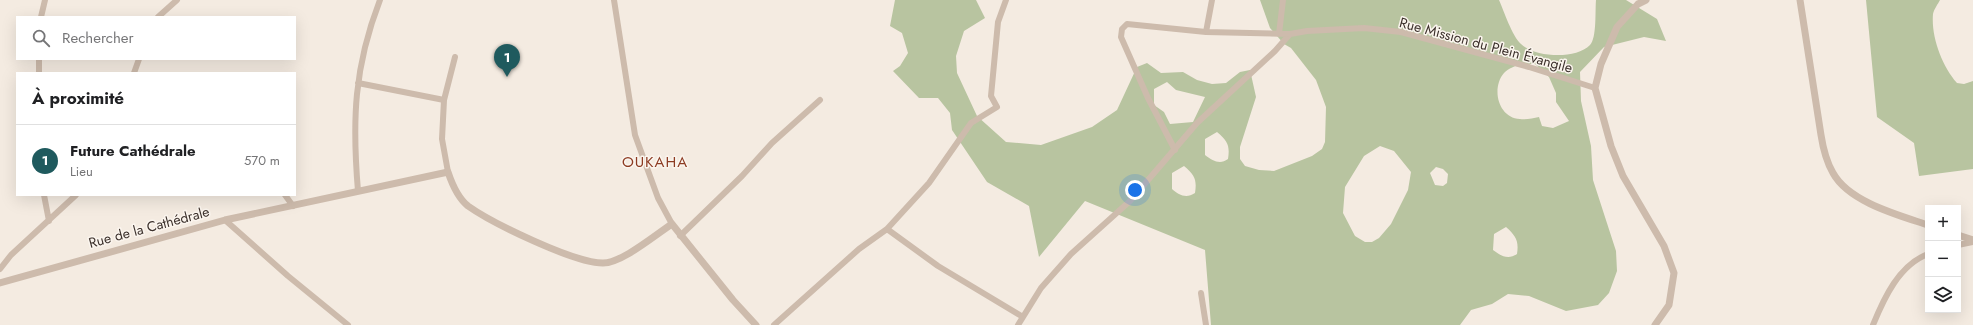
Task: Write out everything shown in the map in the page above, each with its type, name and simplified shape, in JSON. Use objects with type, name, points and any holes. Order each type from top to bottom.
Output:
[{"type":"street","points":[[41,16],[45,0]]},
{"type":"street","points":[[159,16],[177,0]]},
{"type":"street","points":[[358,191],[354,147],[358,83],[365,42],[380,0]]},
{"type":"street","points":[[614,0],[635,135],[658,198],[680,236],[732,300],[756,325]]},
{"type":"street","points":[[774,325],[859,249],[887,229],[929,183],[971,123],[997,107],[991,96],[998,22],[1006,0]]},
{"type":"street","points":[[1206,32],[1212,0]]},
{"type":"street","points":[[1279,34],[1283,0]]},
{"type":"street","points":[[1646,0],[1638,4],[1617,27],[1601,64],[1595,88],[1611,146],[1623,176],[1664,246],[1674,273],[1669,306],[1655,325]]},
{"type":"street","points":[[1800,0],[1824,152],[1833,174],[1859,198],[1895,214],[1925,224]]},
{"type":"street","name":"Rue Mission du Plein Évangile","points":[[1175,150],[1121,37],[1122,29],[1127,24],[1135,23],[1169,29],[1206,32],[1290,34],[1307,31],[1364,28],[1401,32],[1529,67],[1595,88]]},
{"type":"street","points":[[1018,325],[1041,288],[1071,254],[1130,201],[1197,123],[1275,51],[1290,34]]},
{"type":"street","points":[[455,57],[444,100],[442,139],[448,172],[453,186],[467,205],[497,224],[559,251],[586,260],[603,263],[618,259],[672,224]]},
{"type":"street","points":[[39,60],[39,72]]},
{"type":"street","points":[[134,72],[139,60]]},
{"type":"street","points":[[358,83],[444,100]]},
{"type":"street","points":[[680,236],[742,176],[772,143],[820,100]]},
{"type":"street","name":"Rue de la Cathédrale","points":[[0,283],[225,220],[448,172]]},
{"type":"street","points":[[44,196],[49,221]]},
{"type":"street","points":[[0,269],[11,255],[75,196]]},
{"type":"street","points":[[286,196],[293,206]]},
{"type":"street","points":[[225,220],[288,276],[348,325]]},
{"type":"street","points":[[887,229],[938,266],[1023,317]]},
{"type":"street","points":[[1961,236],[1973,241]]},
{"type":"street","points":[[1961,245],[1973,241]]},
{"type":"street","points":[[1873,325],[1881,306],[1899,276],[1918,258],[1925,255]]},
{"type":"street","points":[[1201,293],[1206,325]]},
{"type":"green space","points":[[895,0],[976,0],[985,18],[964,31],[956,56],[957,73],[977,116],[1006,142],[1041,145],[1092,127],[1117,110],[1137,67],[1147,63],[1161,73],[1183,72],[1197,80],[1212,84],[1226,83],[1240,72],[1250,70],[1256,97],[1240,147],[1240,159],[1245,166],[1259,170],[1274,171],[1312,156],[1322,149],[1325,142],[1326,107],[1316,80],[1291,48],[1284,44],[1270,28],[1260,0],[1499,0],[1511,29],[1521,44],[1536,52],[1565,55],[1583,50],[1590,45],[1595,30],[1596,0],[1626,0],[1657,19],[1666,41],[1644,37],[1604,47],[1580,72],[1581,101],[1591,146],[1593,180],[1616,251],[1617,271],[1609,293],[1598,305],[1566,311],[1529,296],[1508,294],[1492,304],[1471,310],[1460,325],[1211,325],[1205,250],[1085,201],[1039,257],[1029,206],[987,182],[952,130],[950,113],[938,98],[919,98],[893,71],[900,66],[908,53],[902,33],[890,26]],"holes":[[[1521,64],[1535,64],[1549,77],[1556,93],[1556,102],[1569,121],[1553,128],[1542,126],[1539,117],[1520,119],[1506,114],[1499,101],[1498,86],[1500,79],[1510,68]],[[1167,82],[1176,90],[1205,97],[1193,122],[1170,124],[1164,112],[1154,105],[1154,89]],[[1217,132],[1224,138],[1227,144],[1229,151],[1228,159],[1222,162],[1216,162],[1205,155],[1205,139]],[[1380,146],[1394,151],[1411,172],[1408,190],[1391,224],[1379,238],[1372,242],[1365,242],[1355,236],[1343,213],[1345,187],[1364,156]],[[1184,166],[1191,172],[1194,178],[1196,185],[1195,193],[1189,196],[1183,196],[1172,189],[1172,173]],[[1436,167],[1443,169],[1448,174],[1447,183],[1443,186],[1435,185],[1430,173]],[[1506,227],[1516,239],[1518,246],[1517,254],[1508,257],[1493,250],[1494,234]]]},
{"type":"green space","points":[[1866,0],[1940,0],[1933,14],[1933,23],[1936,41],[1942,60],[1957,83],[1964,84],[1973,81],[1973,169],[1919,176],[1914,143],[1877,117]]},
{"type":"place","name":"Future Cathédrale","points":[[507,77]]},
{"type":"district","name":"OUKAHA","points":[[655,162]]}]
